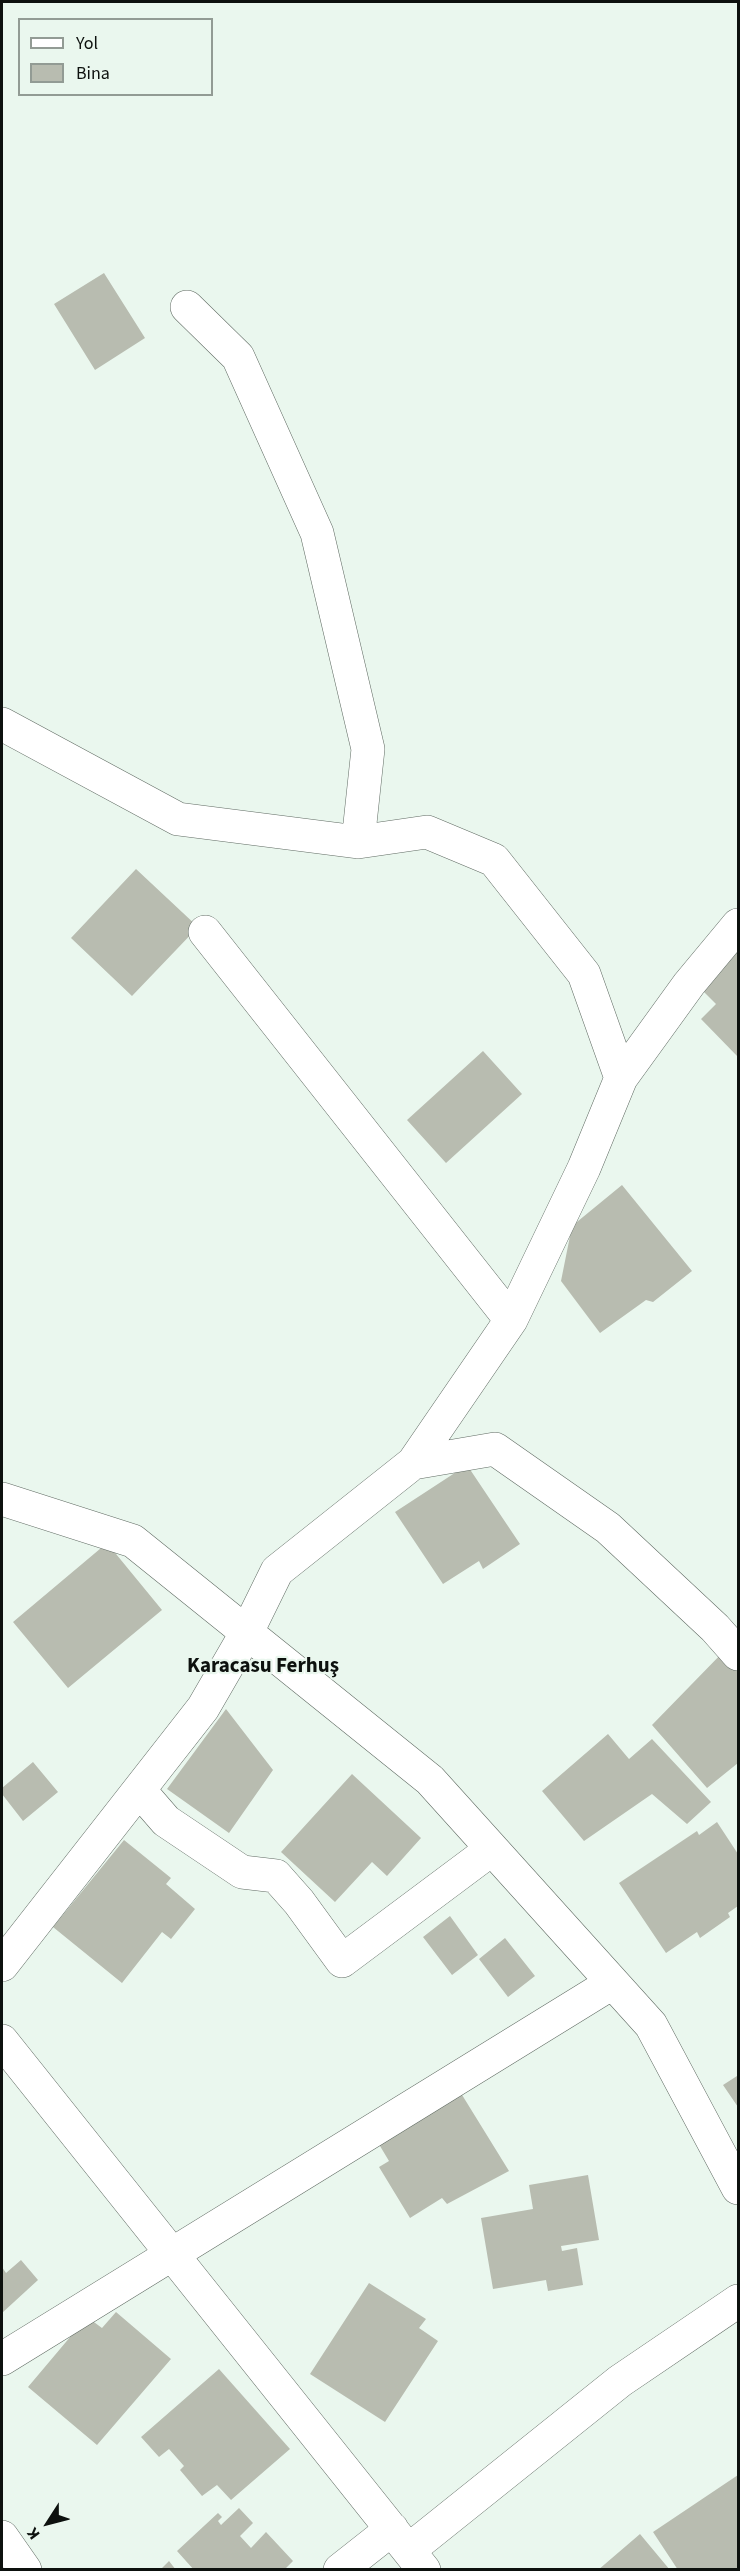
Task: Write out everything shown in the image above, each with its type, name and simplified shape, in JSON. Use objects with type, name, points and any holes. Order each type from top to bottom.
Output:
[{"type":"street","points":[[187,307],[238,357],[317,533],[368,749],[358,842]]},
{"type":"street","points":[[2,724],[178,819],[358,842],[427,832],[494,860],[584,974],[621,1078]]},
{"type":"street","points":[[2,1965],[140,1791],[203,1707],[248,1632],[277,1571],[413,1463],[511,1320],[585,1168],[621,1078],[689,984],[738,925]]},
{"type":"street","points":[[205,932],[511,1320]]},
{"type":"street","points":[[413,1463],[495,1449],[608,1527],[715,1628],[738,1654]]},
{"type":"street","points":[[2,1499],[133,1541],[430,1780],[651,2025],[738,2188]]},
{"type":"street","points":[[140,1791],[166,1821],[242,1872],[276,1876],[299,1902],[342,1961],[492,1849]]},
{"type":"street","points":[[2,2360],[612,1983]]},
{"type":"street","points":[[2,2041],[408,2550]]},
{"type":"street","points":[[340,2570],[408,2550],[620,2381],[738,2301]]},
{"type":"street","points":[[2,2537],[25,2570]]},
{"type":"building","points":[[104,273],[145,338],[95,370],[54,304]]},
{"type":"building","points":[[136,869],[198,927],[132,996],[71,938]]},
{"type":"building","points":[[738,944],[738,1057],[701,1019],[716,1004],[697,985]]},
{"type":"building","points":[[483,1051],[522,1094],[446,1163],[407,1120]]},
{"type":"building","points":[[622,1185],[692,1271],[653,1302],[646,1300],[600,1333],[561,1281],[572,1226]]},
{"type":"building","points":[[467,1465],[520,1544],[483,1569],[479,1561],[443,1584],[395,1512]]},
{"type":"building","points":[[107,1543],[162,1610],[68,1688],[13,1622]]},
{"type":"building","points":[[727,1648],[738,1661],[738,1763],[707,1788],[652,1725]]},
{"type":"building","points":[[226,1709],[273,1770],[229,1833],[167,1789]]},
{"type":"building","points":[[608,1734],[629,1759],[652,1739],[711,1802],[687,1824],[652,1794],[584,1841],[542,1791]]},
{"type":"building","points":[[33,1762],[58,1792],[23,1821],[2,1794],[2,1788]]},
{"type":"building","points":[[352,1774],[421,1838],[387,1876],[372,1862],[335,1902],[281,1852]]},
{"type":"building","points":[[717,1822],[738,1854],[738,1906],[728,1913],[730,1917],[700,1938],[697,1932],[666,1953],[619,1883],[697,1831],[699,1835]]},
{"type":"building","points":[[124,1840],[171,1878],[166,1884],[195,1909],[171,1939],[162,1932],[122,1983],[53,1927]]},
{"type":"building","points":[[450,1916],[478,1955],[452,1975],[423,1937]]},
{"type":"building","points":[[505,1938],[535,1976],[508,1997],[479,1959]]},
{"type":"building","points":[[738,2077],[738,2107],[723,2085]]},
{"type":"building","points":[[459,2090],[509,2171],[447,2204],[442,2198],[410,2218],[379,2167],[389,2161],[377,2141]]},
{"type":"building","points":[[588,2175],[599,2240],[561,2246],[562,2251],[577,2248],[583,2285],[548,2291],[546,2280],[493,2289],[481,2218],[533,2209],[529,2185]]},
{"type":"building","points":[[21,2260],[38,2280],[2,2313],[2,2267],[6,2273]]},
{"type":"building","points":[[369,2283],[426,2319],[419,2328],[438,2341],[385,2422],[310,2374]]},
{"type":"building","points":[[116,2312],[171,2359],[97,2445],[28,2387],[87,2317],[102,2328]]},
{"type":"building","points":[[219,2369],[290,2449],[231,2500],[217,2485],[202,2496],[180,2470],[184,2466],[169,2449],[159,2457],[141,2437]]},
{"type":"building","points":[[738,2475],[738,2570],[678,2570],[653,2532]]},
{"type":"building","points":[[239,2508],[253,2523],[240,2536],[251,2548],[266,2532],[293,2561],[284,2570],[194,2570],[177,2551],[218,2513],[222,2517],[218,2521],[221,2525]]},
{"type":"building","points":[[640,2534],[670,2570],[598,2570]]},
{"type":"building","points":[[169,2561],[176,2570],[160,2570]]},
{"type":"district","name":"Karacasu Ferhuş","points":[[263,1667]]}]
